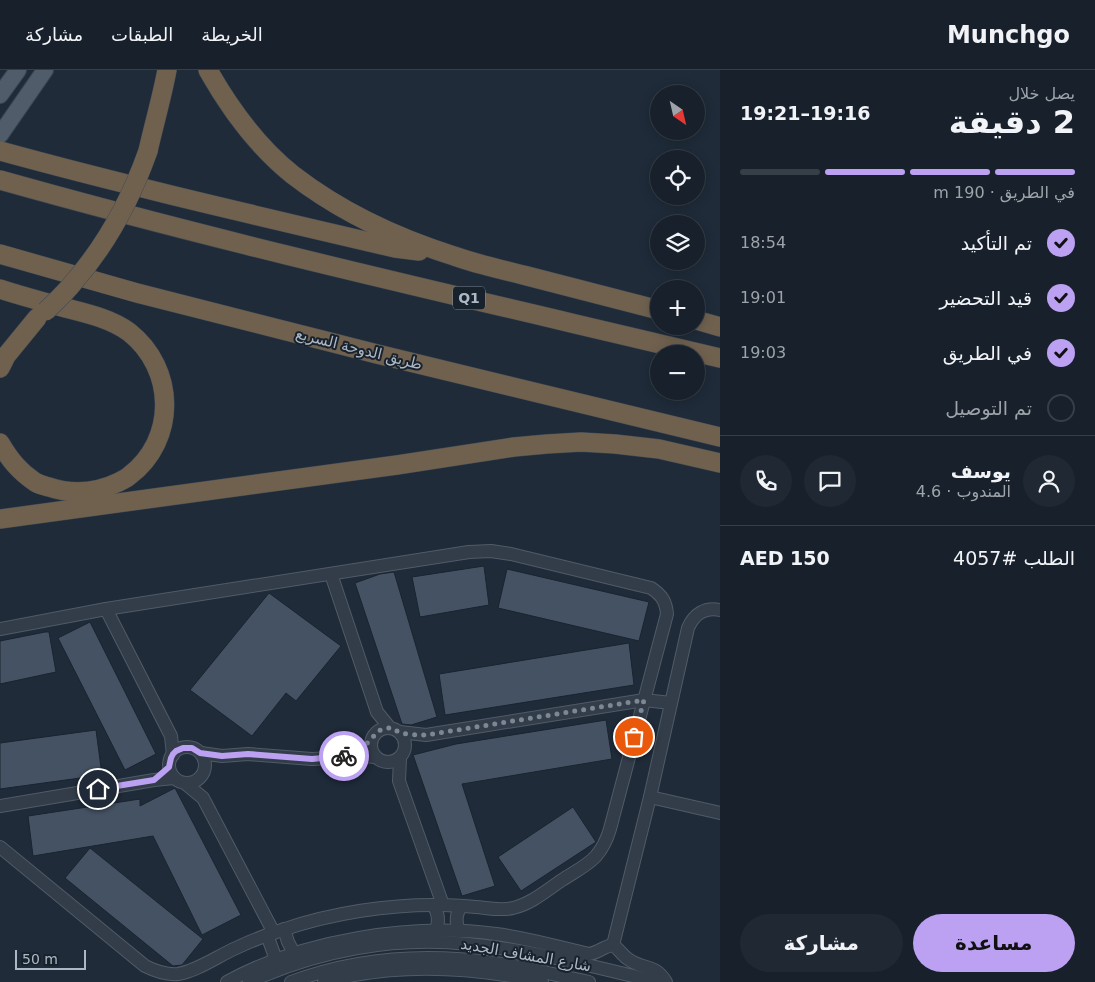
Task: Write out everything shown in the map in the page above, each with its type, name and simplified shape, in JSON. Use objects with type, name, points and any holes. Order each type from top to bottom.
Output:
[{"type":"highway","points":[[155,118],[156,70]]},
{"type":"highway","points":[[0,368],[6,356],[42,314],[73,284],[111,231],[140,175],[163,94],[167,70]]},
{"type":"highway","points":[[208,70],[241,121],[266,149],[293,174],[353,214],[405,238],[455,257]]},
{"type":"highway","points":[[0,151],[84,174],[264,218],[395,248],[455,257],[650,308]]},
{"type":"highway","name":"Q1","points":[[0,180],[218,238],[720,358]]},
{"type":"highway","name":"طريق الدوحة السريع","points":[[0,254],[137,294],[720,437]]},
{"type":"highway","points":[[0,289],[105,319],[128,331],[139,341],[151,357],[160,374],[164,392],[165,412],[162,428],[155,445],[144,461],[128,477],[107,488],[85,493],[62,492],[37,484],[10,460],[0,443]]},
{"type":"highway","points":[[0,342],[42,314]]},
{"type":"highway","points":[[705,323],[720,327]]},
{"type":"highway","points":[[0,520],[514,447],[547,444],[582,442],[615,444],[659,449],[720,463]]},
{"type":"highway","points":[[0,530],[93,508]]},
{"type":"main road","points":[[0,95],[18,70]]},
{"type":"main road","points":[[0,135],[45,70]]},
{"type":"street","points":[[0,629],[106,609],[461,553],[491,551],[511,554],[652,588],[663,598],[667,614],[610,829],[603,847],[583,866],[516,908],[499,910],[438,905],[344,914],[275,932],[186,972],[170,974],[155,971],[145,966],[0,847]]},
{"type":"street","points":[[331,574],[377,712],[402,735],[405,742],[399,781]]},
{"type":"street","points":[[106,609],[172,736],[176,771],[202,798],[275,932],[288,942],[294,953]]},
{"type":"street","points":[[612,945],[650,797],[690,623],[703,611],[720,610]]},
{"type":"street","points":[[350,755],[360,749],[381,729],[426,735],[644,700],[671,703]]},
{"type":"street","points":[[377,712],[371,750],[399,781],[438,905],[436,931]]},
{"type":"street","points":[[200,753],[222,756],[248,754],[312,759],[350,755],[393,762],[415,742],[426,735]]},
{"type":"street","points":[[172,736],[188,747],[197,750],[204,757],[202,798]]},
{"type":"street","points":[[176,771],[179,749],[188,747]]},
{"type":"street","points":[[176,771],[195,782],[213,760],[222,756]]},
{"type":"street","points":[[0,806],[154,780],[176,771]]},
{"type":"street","points":[[650,797],[720,813]]},
{"type":"street","points":[[459,931],[456,918],[461,906]]},
{"type":"street","points":[[227,982],[294,953],[350,940],[375,936],[459,931],[518,937],[589,954],[612,945],[632,962],[656,970],[666,982]]},
{"type":"street","points":[[273,961],[275,932]]},
{"type":"street","name":"شارع المشاف الجديد","points":[[249,982],[275,971],[326,955],[358,948],[422,942],[489,946],[550,957],[658,982]]},
{"type":"street","points":[[550,957],[564,948]]},
{"type":"street","name":"شارع المشاف الجديد","points":[[291,982],[368,962],[421,958],[444,958],[495,963],[589,982]]},
{"type":"street","points":[[329,981],[369,972],[414,968],[483,971],[542,982]]},
{"type":"building","points":[[484,566],[489,605],[420,617],[412,577]]},
{"type":"building","points":[[507,569],[649,602],[639,641],[498,608]]},
{"type":"building","points":[[394,572],[437,717],[411,725],[402,724],[355,583],[380,574]]},
{"type":"building","points":[[269,593],[341,646],[296,701],[286,693],[252,736],[190,690]]},
{"type":"building","points":[[90,622],[156,754],[125,770],[58,638]]},
{"type":"building","points":[[49,632],[56,672],[0,684],[0,641]]},
{"type":"building","points":[[629,643],[634,685],[445,715],[439,674]]},
{"type":"building","points":[[606,720],[612,759],[462,784],[495,886],[462,896],[413,755],[456,744]]},
{"type":"building","points":[[96,730],[102,775],[0,789],[0,743]]},
{"type":"building","points":[[175,788],[241,915],[202,935],[153,836],[33,856],[28,816],[140,799],[140,806]]},
{"type":"building","points":[[573,807],[596,842],[521,891],[498,857]]},
{"type":"building","points":[[90,848],[203,939],[182,965],[173,966],[65,878]]},
{"type":"way so far","points":[[344,756],[360,749],[381,729],[386,728],[400,732],[426,735],[644,700],[634,737]]},
{"type":"route","points":[[98,789],[154,780],[169,767],[169,762],[176,751],[188,747],[200,753],[222,756],[248,754],[312,759],[344,756]]}]
